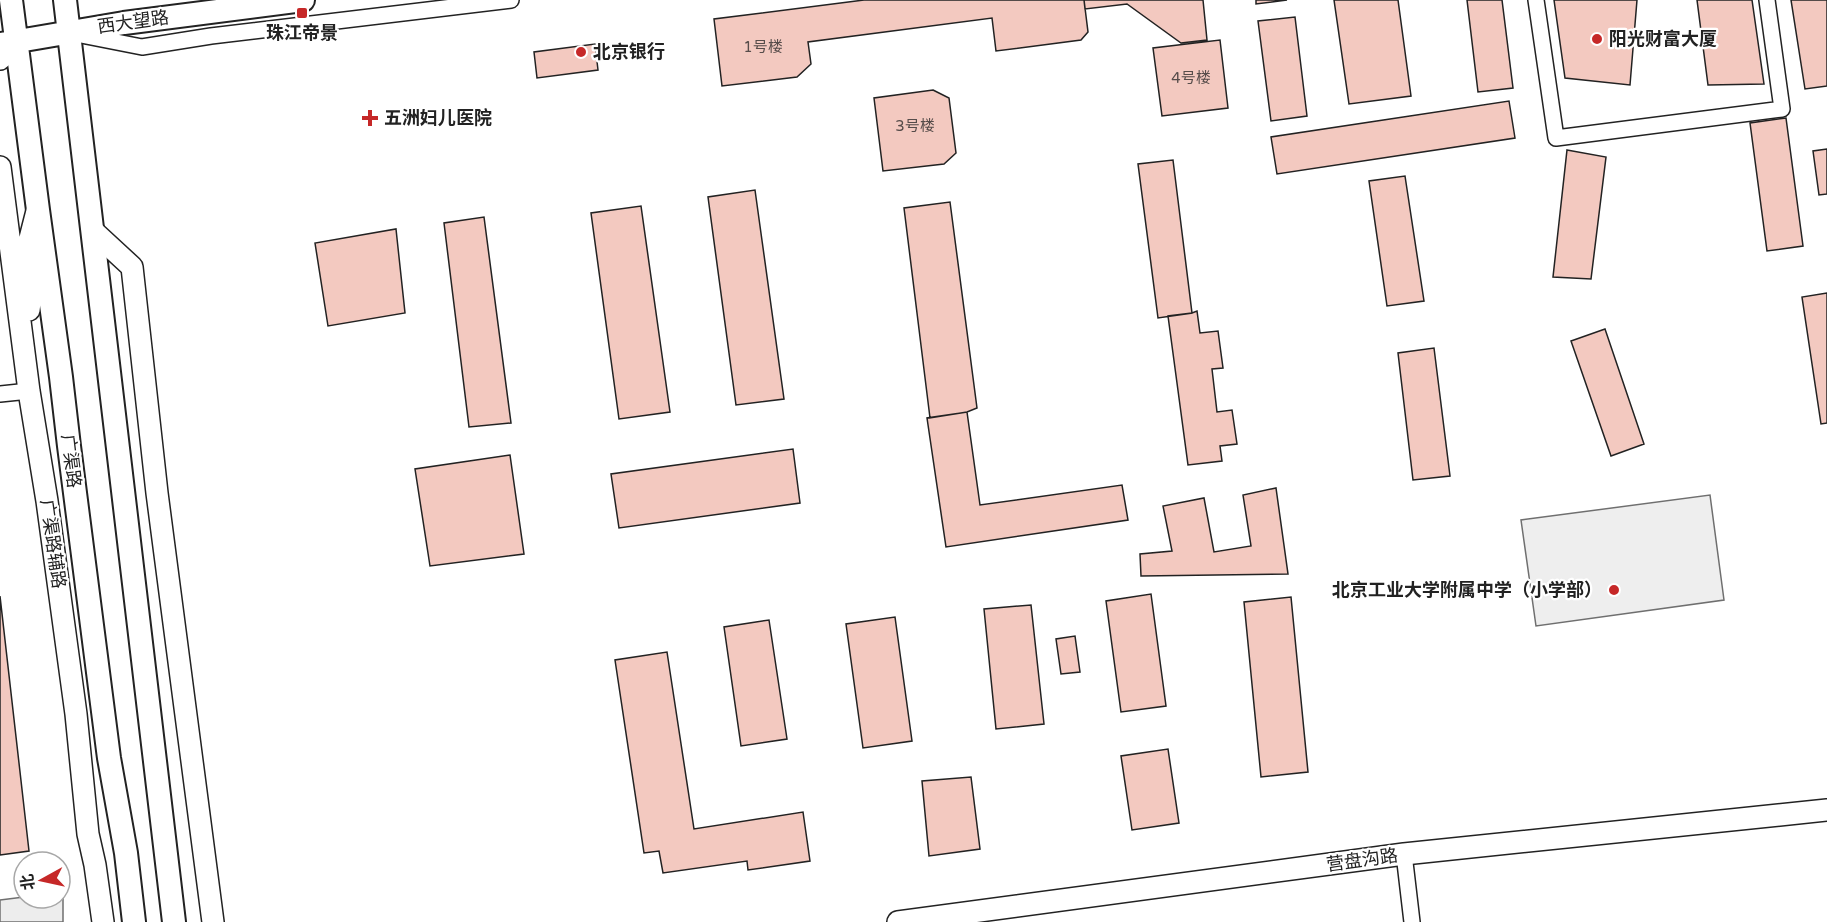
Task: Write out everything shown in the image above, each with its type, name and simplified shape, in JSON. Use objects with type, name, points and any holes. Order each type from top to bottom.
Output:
[{"type":"main road","name":"广渠路","points":[[11,0],[8,43],[38,210],[109,758],[126,853],[134,922]]},
{"type":"main road","points":[[65,0],[174,922]]},
{"type":"main road","name":"西大望路","points":[[8,43],[124,23],[303,0]]},
{"type":"street","points":[[69,32],[142,46],[511,0]]},
{"type":"street","points":[[1536,0],[1556,138],[1782,109],[1767,0]]},
{"type":"street","points":[[0,59],[8,43]]},
{"type":"street","name":"广渠路辅路","points":[[0,166],[29,392],[47,501],[76,714],[88,834],[103,922]]},
{"type":"street","points":[[23,342],[32,295],[27,250],[38,210]]},
{"type":"street","points":[[93,231],[132,267],[157,493],[213,922]]},
{"type":"street","points":[[0,394],[29,392]]},
{"type":"street","name":"营盘沟路","points":[[898,922],[1404,854],[1827,810]]},
{"type":"street","points":[[1404,854],[1412,922]]},
{"type":"shaded area","points":[[1710,495],[1724,600],[1536,626],[1521,520]]},
{"type":"shaded area","points":[[12,898],[12,910],[63,910],[63,922],[0,922],[0,900]]},
{"type":"building","points":[[864,0],[1084,0],[1088,32],[1081,40],[996,51],[992,18],[808,42],[811,64],[797,77],[722,86],[714,19]]},
{"type":"building","points":[[1084,0],[1203,0],[1207,40],[1181,43],[1127,4],[1085,9]]},
{"type":"building","points":[[1256,0],[1287,0],[1256,4]]},
{"type":"building","points":[[1334,0],[1398,0],[1411,96],[1349,104]]},
{"type":"building","points":[[1467,0],[1502,0],[1513,88],[1478,92]]},
{"type":"building","name":"阳光财富大厦","points":[[1554,0],[1637,0],[1630,85],[1565,78]]},
{"type":"building","name":"阳光财富大厦","points":[[1697,0],[1752,0],[1764,84],[1708,85]]},
{"type":"building","points":[[1791,0],[1827,0],[1827,86],[1805,89]]},
{"type":"building","points":[[1295,17],[1307,116],[1271,121],[1258,21]]},
{"type":"building","points":[[1220,40],[1228,108],[1162,116],[1153,48]]},
{"type":"building","points":[[595,44],[598,70],[537,78],[534,52]]},
{"type":"building","points":[[933,90],[949,98],[956,153],[944,164],[883,171],[874,98]]},
{"type":"building","points":[[1509,101],[1515,138],[1277,174],[1271,137]]},
{"type":"building","points":[[1786,118],[1803,246],[1767,251],[1750,123]]},
{"type":"building","points":[[1827,149],[1827,194],[1819,195],[1813,151]]},
{"type":"building","points":[[1567,150],[1606,157],[1591,279],[1553,277]]},
{"type":"building","points":[[1173,160],[1192,313],[1158,318],[1138,164]]},
{"type":"building","points":[[1405,176],[1424,301],[1387,306],[1369,181]]},
{"type":"building","points":[[755,190],[784,399],[736,405],[708,197]]},
{"type":"building","points":[[950,202],[977,408],[967,412],[930,418],[904,208]]},
{"type":"building","points":[[641,206],[670,412],[619,419],[591,213]]},
{"type":"building","points":[[484,217],[511,423],[469,427],[444,223]]},
{"type":"building","points":[[396,229],[405,313],[328,326],[315,243]]},
{"type":"building","points":[[1827,293],[1827,423],[1821,424],[1802,297]]},
{"type":"building","points":[[1197,311],[1200,333],[1218,331],[1223,368],[1212,369],[1217,412],[1232,410],[1237,444],[1220,446],[1222,461],[1188,465],[1168,316]]},
{"type":"building","points":[[1605,329],[1644,444],[1611,456],[1571,341]]},
{"type":"building","points":[[1434,348],[1450,476],[1413,480],[1398,353]]},
{"type":"building","points":[[967,412],[980,505],[1122,485],[1128,520],[946,547],[927,418]]},
{"type":"building","points":[[793,449],[800,503],[619,528],[611,474]]},
{"type":"building","points":[[510,455],[524,554],[430,566],[415,469]]},
{"type":"building","points":[[1276,488],[1288,574],[1141,576],[1140,554],[1172,551],[1163,506],[1204,498],[1214,552],[1251,546],[1243,495]]},
{"type":"building","points":[[1151,594],[1166,706],[1121,712],[1106,601]]},
{"type":"building","points":[[0,596],[29,850],[12,850],[12,853],[0,855]]},
{"type":"building","points":[[1291,597],[1308,772],[1261,777],[1244,602]]},
{"type":"building","points":[[1031,605],[1044,724],[996,729],[984,609]]},
{"type":"building","points":[[895,617],[912,741],[863,748],[846,624]]},
{"type":"building","points":[[769,620],[787,739],[741,746],[724,627]]},
{"type":"building","points":[[1075,636],[1080,672],[1061,674],[1056,639]]},
{"type":"building","points":[[667,652],[694,829],[803,812],[810,861],[748,870],[747,861],[663,873],[659,851],[644,853],[615,660]]},
{"type":"building","points":[[1168,749],[1179,823],[1132,830],[1121,756]]},
{"type":"building","points":[[971,777],[980,849],[929,856],[922,781]]},
{"type":"place","name":"珠江帝景","points":[[302,13]]},
{"type":"place","name":"阳光财富大厦","points":[[1597,39]]},
{"type":"place","name":"北京银行","points":[[581,52]]},
{"type":"place","name":"五洲妇儿医院","points":[[370,118]]},
{"type":"place","name":"北京工业大学附属中学（小学部）","points":[[1614,590]]}]
